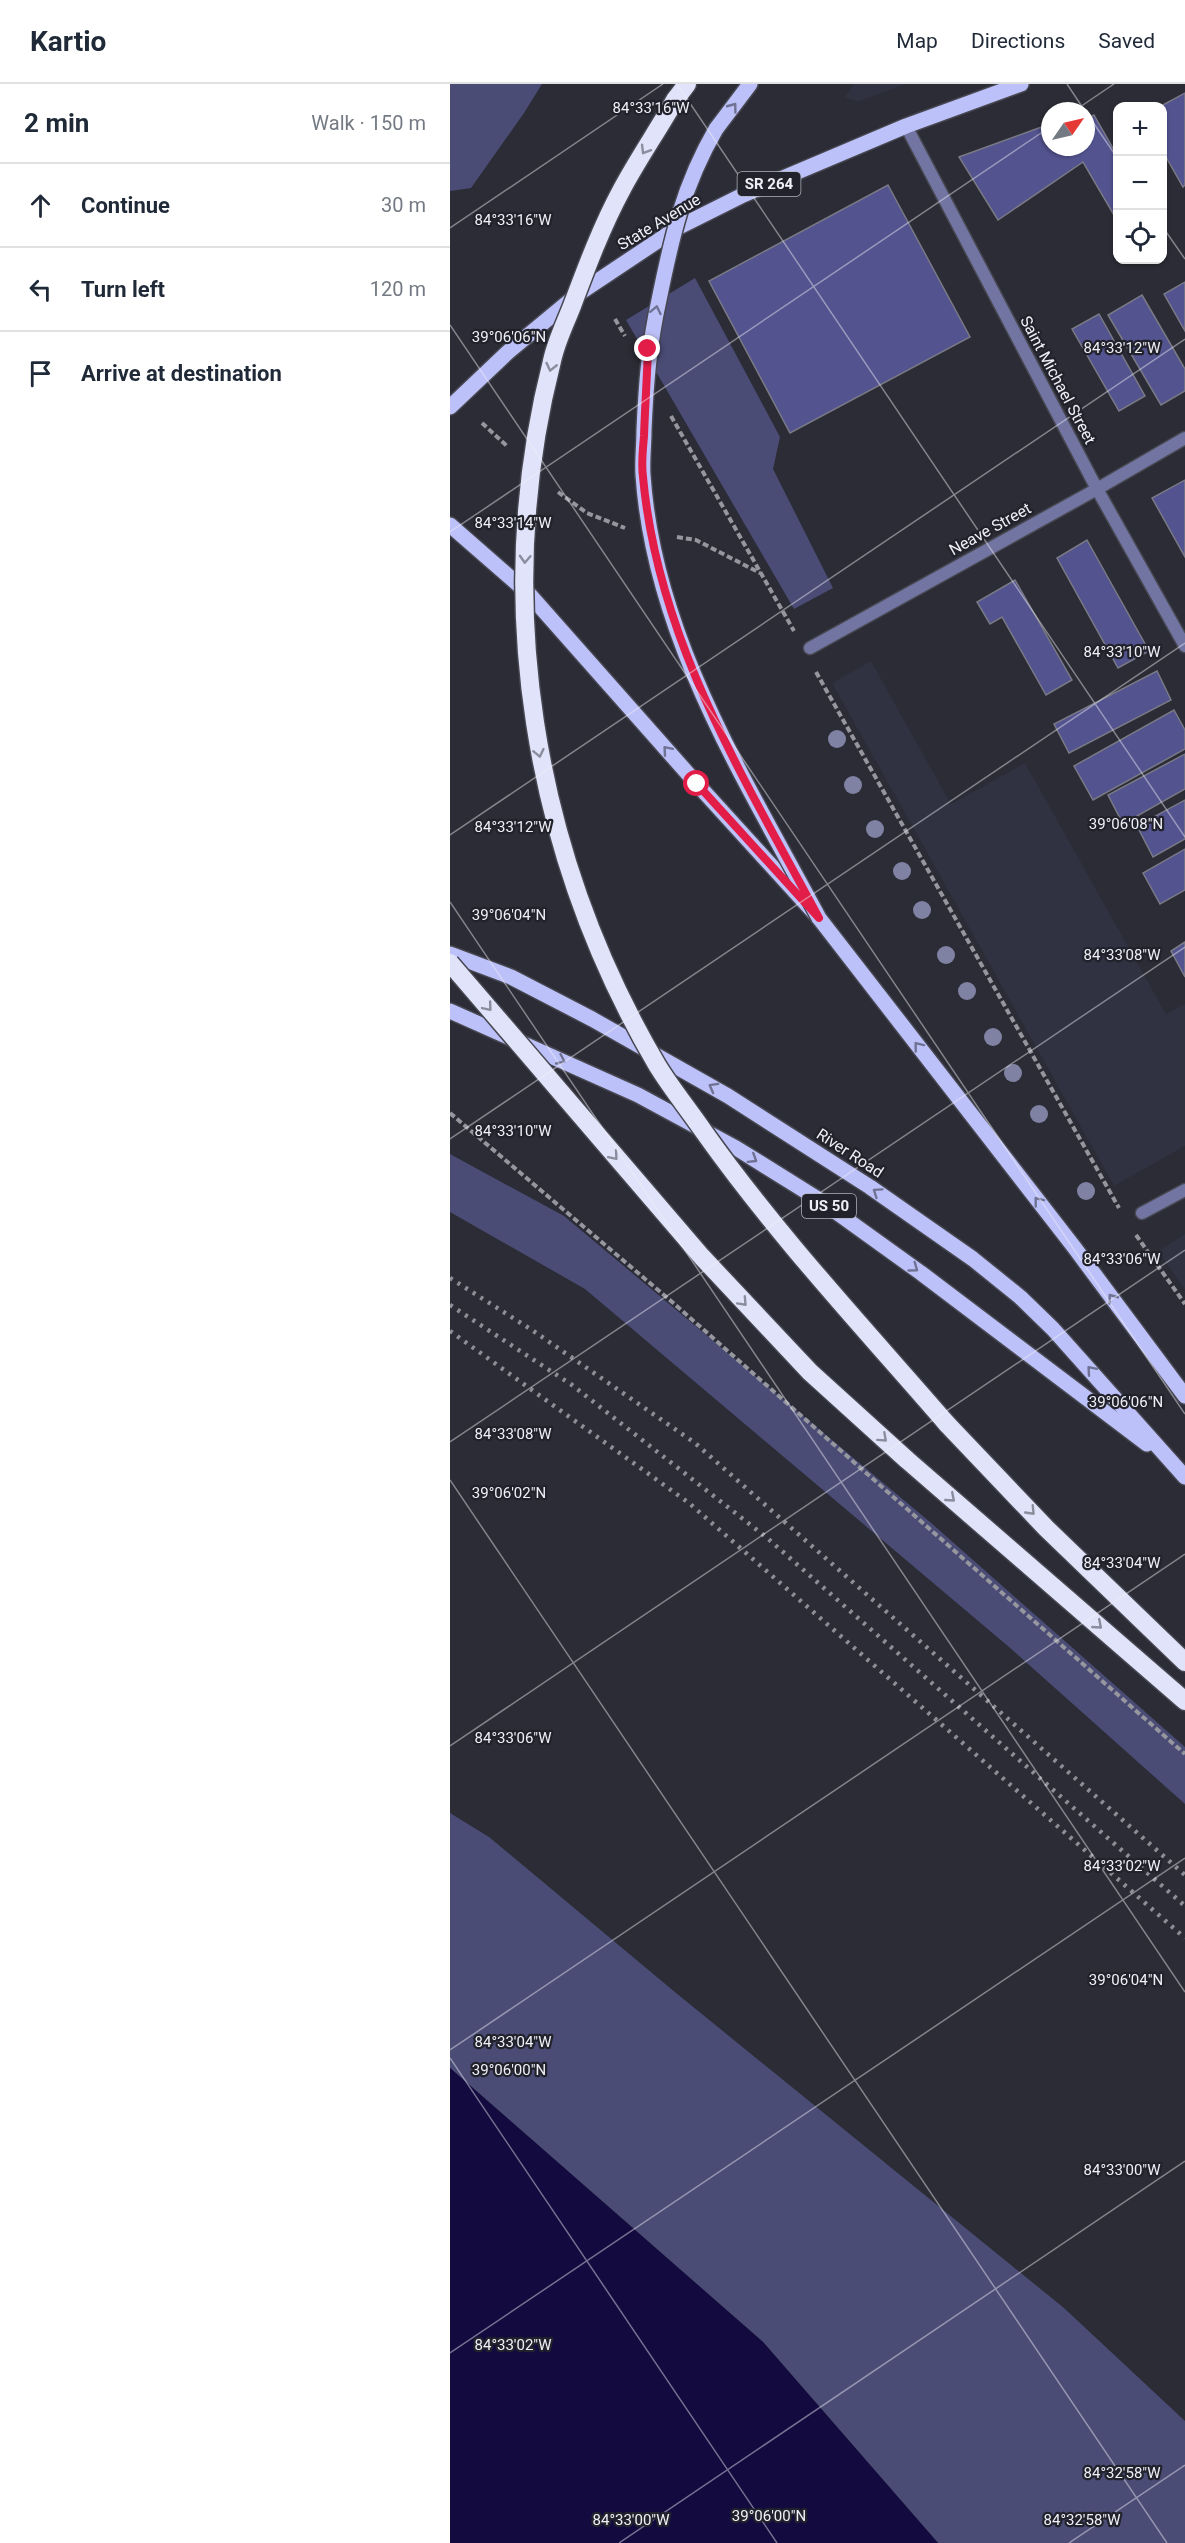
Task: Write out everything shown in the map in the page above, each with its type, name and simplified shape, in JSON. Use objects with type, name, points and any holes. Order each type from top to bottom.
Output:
[{"type":"highway","points":[[687,84],[621,190],[588,262],[552,358],[535,439],[527,516],[523,610],[528,679],[538,750],[556,822],[581,905],[613,980],[658,1067],[768,1216],[947,1424],[1046,1528],[1185,1662]]},
{"type":"highway","points":[[450,963],[702,1257],[810,1372],[906,1459],[1185,1701]]},
{"type":"main road","points":[[750,84],[716,129],[696,163],[681,204],[648,349],[642,474],[652,540],[664,592],[687,658],[719,733],[819,918]]},
{"type":"main road","name":"State Avenue","points":[[450,407],[508,352],[578,294],[677,228],[742,195],[906,126],[1021,84]]},
{"type":"main road","points":[[450,525],[529,594],[819,918],[1074,1247],[1185,1396]]},
{"type":"main road","name":"River Road","points":[[450,954],[521,982],[728,1096],[870,1187],[963,1253],[1020,1297],[1053,1329],[1185,1477]]},
{"type":"main road","name":"River Road","points":[[450,1011],[638,1095],[736,1148],[818,1199],[930,1280],[1170,1462]]},
{"type":"street","name":"Saint Michael Street","points":[[906,126],[1097,489],[1185,646]]},
{"type":"street","name":"Neave Street","points":[[810,648],[1185,438]]},
{"type":"street","points":[[1142,1213],[1185,1190]]},
{"type":"path","points":[[615,319],[627,339]]},
{"type":"path","points":[[668,410],[797,638]]},
{"type":"path","points":[[482,423],[510,449]]},
{"type":"path","points":[[553,489],[587,513],[630,528]]},
{"type":"path","points":[[674,536],[696,540],[762,573]]},
{"type":"path","points":[[813,666],[1122,1213]]},
{"type":"path","points":[[450,1113],[671,1301],[1185,1754]]},
{"type":"path","points":[[1133,1231],[1185,1304]]},
{"type":"shaded area","points":[[450,84],[542,84],[471,188],[450,191]]},
{"type":"shaded area","points":[[854,84],[905,84],[858,102],[845,97]]},
{"type":"shaded area","points":[[695,278],[780,437],[773,469],[833,588],[794,609],[626,320]]},
{"type":"shaded area","points":[[871,661],[951,804],[1025,763],[1166,1014],[1185,1004],[1185,1146],[1114,1186],[832,683]]},
{"type":"shaded area","points":[[450,1154],[564,1216],[930,1522],[1185,1747],[1185,1804],[1009,1647],[585,1289],[450,1212]]},
{"type":"shaded area","points":[[1185,1234],[1185,1290],[1158,1251]]},
{"type":"shaded area","points":[[450,1813],[489,1837],[676,1993],[1064,2308],[1185,2421],[1185,2543],[938,2543],[763,2342],[450,2068]]},
{"type":"shaded area","points":[[450,2068],[763,2342],[938,2543],[450,2543]]},
{"type":"building","points":[[1185,93],[1185,185],[1183,187],[1167,159],[1167,103]]},
{"type":"building","points":[[1095,117],[1113,148],[1113,213],[1083,162],[998,220],[959,157],[1041,127],[1041,156],[1095,156]]},
{"type":"building","points":[[888,185],[970,337],[790,433],[709,281]]},
{"type":"building","points":[[1185,282],[1185,331],[1164,294]]},
{"type":"building","points":[[1142,295],[1185,369],[1185,391],[1161,405],[1108,315]]},
{"type":"building","points":[[1099,314],[1145,396],[1119,411],[1072,329]]},
{"type":"building","points":[[1185,480],[1185,557],[1152,498]]},
{"type":"building","points":[[1087,540],[1149,651],[1118,668],[1057,558]]},
{"type":"building","points":[[1015,580],[1072,680],[1046,695],[1002,617],[990,624],[977,602]]},
{"type":"building","points":[[1157,671],[1171,700],[1069,753],[1054,724]]},
{"type":"building","points":[[1174,710],[1185,730],[1185,749],[1093,800],[1074,766]]},
{"type":"building","points":[[1185,754],[1185,789],[1123,824],[1108,795]]},
{"type":"building","points":[[1185,800],[1185,839],[1153,857],[1137,826]]},
{"type":"building","points":[[1185,849],[1185,890],[1160,904],[1143,873]]},
{"type":"building","points":[[1185,942],[1185,977],[1171,951]]},
{"type":"railway","points":[[450,1278],[532,1330],[695,1443],[1185,1875]]},
{"type":"railway","points":[[450,1305],[572,1385],[766,1537],[1185,1906]]},
{"type":"railway","points":[[450,1331],[689,1503],[1185,1938]]},
{"type":"route","points":[[648,349],[642,474],[652,540],[664,592],[687,658],[719,733],[819,918],[697,784]]}]
